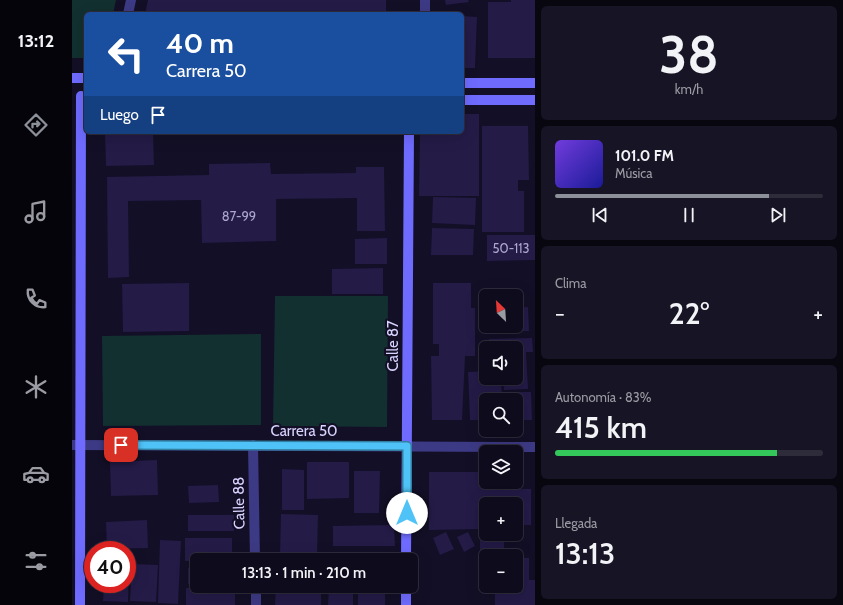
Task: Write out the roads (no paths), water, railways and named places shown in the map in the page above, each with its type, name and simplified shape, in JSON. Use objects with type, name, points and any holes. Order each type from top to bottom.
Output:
[{"type":"street","points":[[128,12],[131,0]]},
{"type":"street","points":[[425,0],[425,12]]},
{"type":"street","points":[[72,78],[84,78]]},
{"type":"street","points":[[464,83],[535,83]]},
{"type":"street","points":[[80,605],[76,445],[81,96]]},
{"type":"street","points":[[464,100],[535,100]]},
{"type":"street","name":"Calle 87","points":[[406,553],[409,134]]},
{"type":"street","name":"Carrera 50","points":[[76,445],[535,447]]},
{"type":"street","name":"Calle 88","points":[[253,446],[255,553]]},
{"type":"street","points":[[256,593],[256,605]]},
{"type":"street","points":[[406,593],[406,605]]}]
